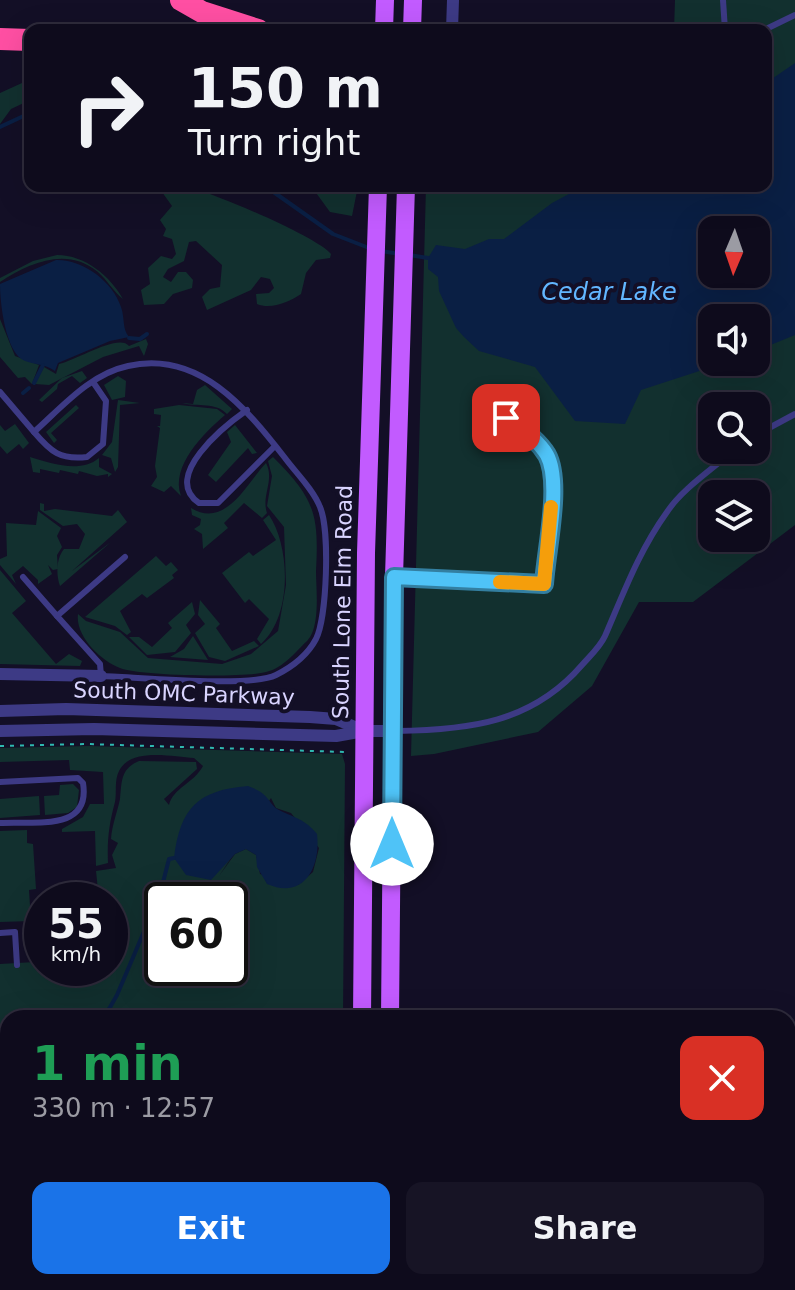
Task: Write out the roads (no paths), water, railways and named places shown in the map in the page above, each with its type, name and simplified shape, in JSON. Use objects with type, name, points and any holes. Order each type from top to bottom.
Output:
[{"type":"highway","points":[[181,0],[202,12],[239,24]]},
{"type":"highway","points":[[0,39],[24,40]]},
{"type":"main road","points":[[384,24],[385,0]]},
{"type":"main road","points":[[412,24],[413,0]]},
{"type":"main road","name":"South Lone Elm Road","points":[[362,1010],[364,731],[378,192]]},
{"type":"main road","points":[[390,1010],[394,577],[406,192]]},
{"type":"street","points":[[452,24],[453,0]]},
{"type":"street","points":[[0,674],[101,676]]},
{"type":"street","name":"South OMC Parkway","points":[[0,711],[66,709],[310,717],[336,719],[364,731]]},
{"type":"street","name":"South OMC Parkway","points":[[0,731],[94,729],[336,736],[364,731],[392,731]]},
{"type":"lane","points":[[723,0],[725,24]]},
{"type":"lane","points":[[772,26],[795,15]]},
{"type":"lane","points":[[23,577],[100,664],[101,676],[260,680],[289,668],[311,648],[319,631],[325,524],[315,498],[247,410],[208,380],[166,364],[126,366],[93,382],[34,432]]},
{"type":"lane","points":[[0,392],[55,455],[87,457],[103,444],[106,401],[93,382]]},
{"type":"lane","points":[[247,410],[223,427],[190,469],[185,483],[189,495],[199,503],[218,503],[275,446]]},
{"type":"lane","points":[[770,427],[795,414]]},
{"type":"lane","points":[[394,577],[544,584],[553,483],[547,455],[523,429],[506,418]]},
{"type":"lane","points":[[392,731],[450,730],[485,725],[511,718],[552,694],[604,640],[637,557],[669,508],[718,464]]},
{"type":"lane","points":[[57,616],[125,557]]},
{"type":"lane","points":[[0,782],[78,778],[83,783],[85,799],[81,810],[70,818],[0,823]]},
{"type":"lane","points":[[0,933],[15,932],[17,965]]},
{"type":"water","name":"Cedar Lake","points":[[795,63],[795,335],[770,345],[770,304],[698,304],[698,371],[641,390],[625,424],[575,421],[535,367],[479,351],[464,337],[456,328],[439,291],[438,277],[428,269],[428,258],[436,245],[465,249],[489,239],[504,239],[552,203],[573,192],[772,192],[772,79]]},
{"type":"water","points":[[56,260],[76,263],[104,281],[117,298],[129,337],[110,341],[58,363],[55,371],[18,356],[5,326],[0,284]]},
{"type":"water","points":[[248,786],[261,792],[275,808],[304,822],[317,834],[313,869],[300,884],[280,888],[267,884],[257,867],[256,855],[246,849],[235,854],[211,880],[186,875],[174,858],[181,826],[194,805],[216,792]]},
{"type":"waterway","points":[[0,127],[24,116]]},
{"type":"waterway","points":[[274,192],[333,234],[369,248]]},
{"type":"waterway","points":[[381,251],[400,254]]},
{"type":"waterway","points":[[409,255],[428,258]]},
{"type":"waterway","points":[[129,338],[140,339],[147,334]]},
{"type":"waterway","points":[[34,383],[43,365]]},
{"type":"waterway","points":[[23,393],[29,388]]},
{"type":"waterway","points":[[107,1010],[117,995],[160,894],[169,859],[174,858]]}]
